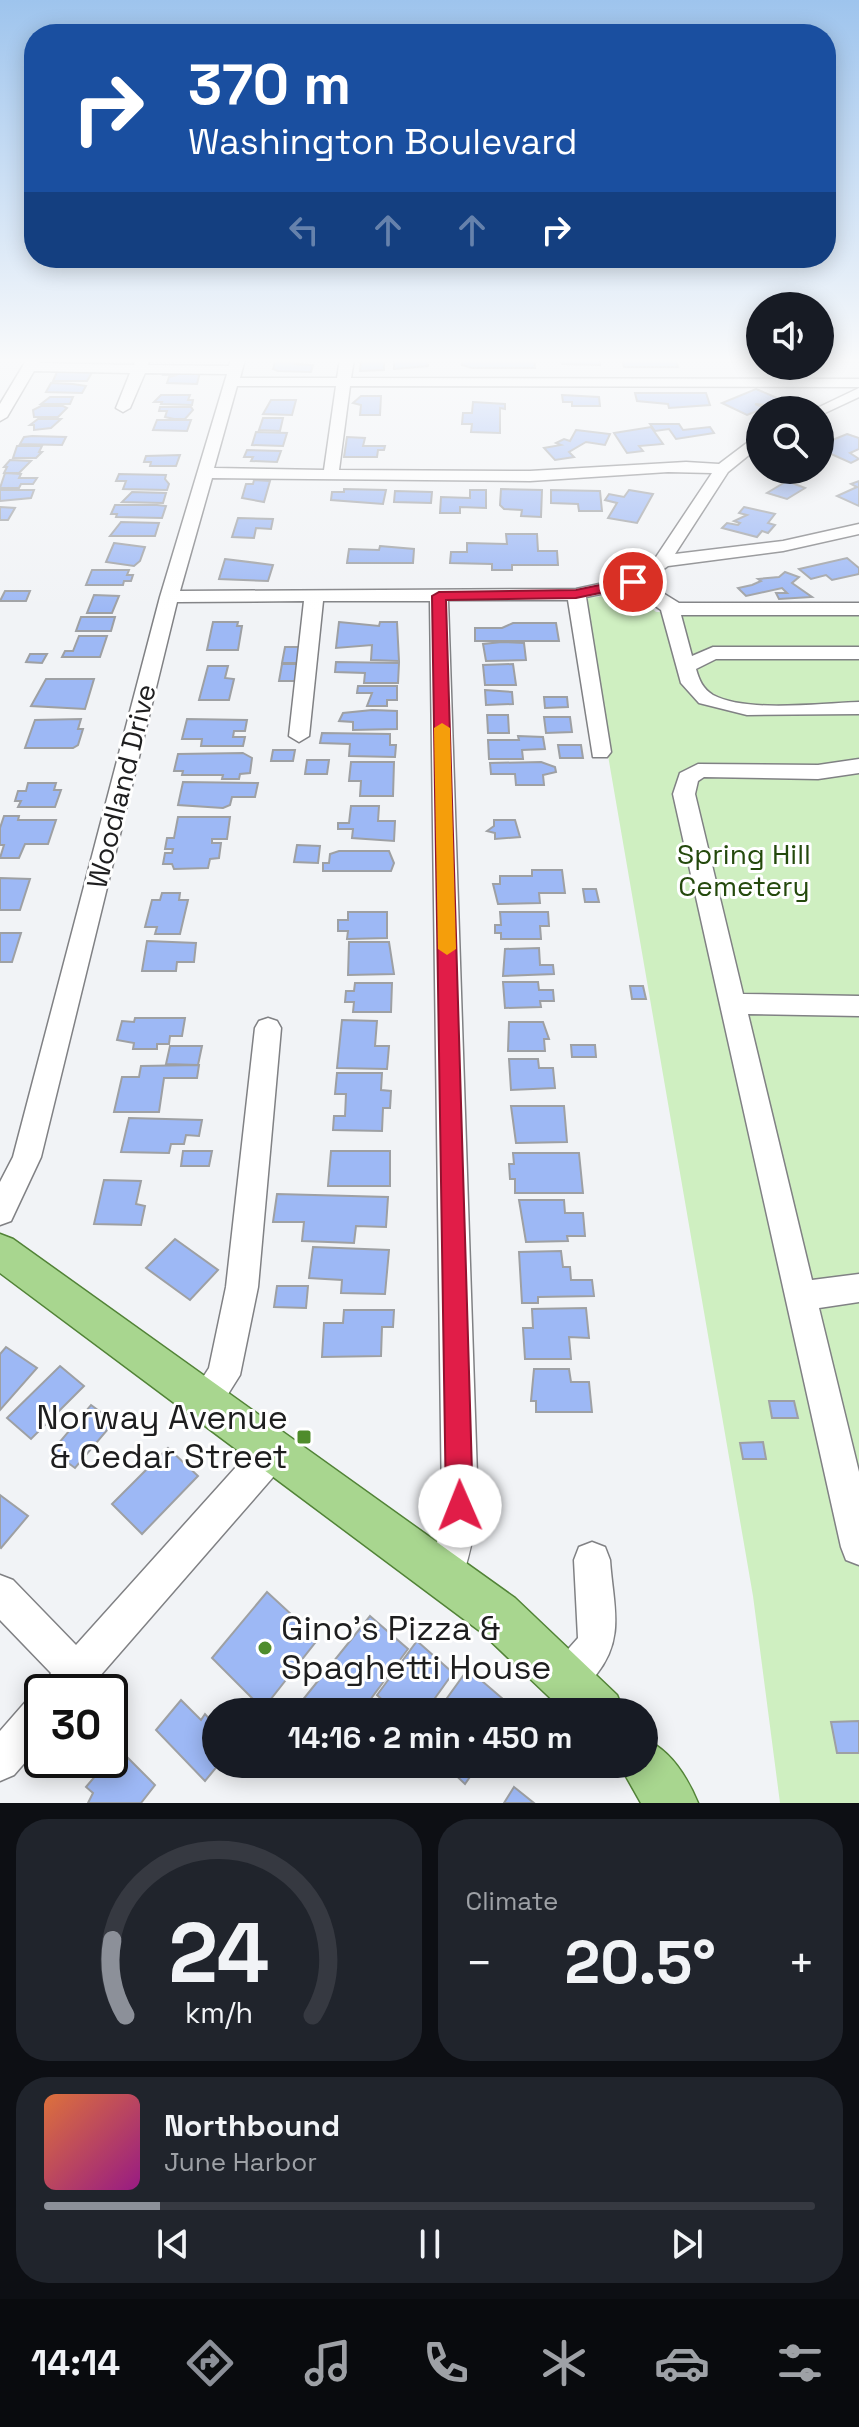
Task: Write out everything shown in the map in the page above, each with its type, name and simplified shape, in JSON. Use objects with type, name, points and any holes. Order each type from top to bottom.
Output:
[{"type":"main road","points":[[0,1251],[275,1449],[498,1615],[586,1698]]},
{"type":"main road","points":[[654,1778],[672,1803]]},
{"type":"street","name":"Woodland Drive","points":[[0,1212],[27,1157],[169,597],[213,443]]},
{"type":"street","points":[[331,474],[335,443]]},
{"type":"street","points":[[169,597],[576,594],[633,582],[652,573],[663,561],[722,469],[746,449]]},
{"type":"street","points":[[204,473],[579,475],[680,465],[722,469]]},
{"type":"street","points":[[663,561],[783,546],[859,529]]},
{"type":"street","points":[[633,582],[669,607],[859,609]]},
{"type":"street","points":[[576,594],[600,752]]},
{"type":"street","points":[[439,596],[460,1506],[455,1543],[445,1575]]},
{"type":"street","points":[[299,736],[314,597]]},
{"type":"street","points":[[669,607],[697,693],[722,706],[859,708]]},
{"type":"street","points":[[681,639],[713,653],[859,653]]},
{"type":"street","points":[[687,666],[713,653]]},
{"type":"street","points":[[857,1530],[799,1296],[684,794],[688,778],[698,771],[818,772],[859,766]]},
{"type":"street","points":[[733,1004],[859,1006]]},
{"type":"street","points":[[206,1399],[224,1375],[242,1287],[268,1028]]},
{"type":"street","points":[[799,1296],[859,1288]]},
{"type":"street","points":[[76,1674],[275,1449]]},
{"type":"street","points":[[568,1679],[597,1644],[592,1560]]},
{"type":"street","points":[[0,1593],[61,1674]]},
{"type":"street","points":[[0,1761],[24,1734]]},
{"type":"green space","name":"Spring Hill Cemetery","points":[[633,592],[656,612],[859,613],[859,1803],[780,1803],[753,1596],[581,599]]},
{"type":"building","points":[[20,443],[63,443],[62,445]]},
{"type":"building","points":[[253,443],[284,443],[283,446]]},
{"type":"building","points":[[346,443],[385,446],[384,450],[378,450],[377,457],[344,457]]},
{"type":"building","points":[[556,443],[584,443],[569,452],[574,457],[555,460],[544,448],[561,445]]},
{"type":"building","points":[[621,443],[663,444],[639,446],[643,451],[627,453]]},
{"type":"building","points":[[834,443],[859,443],[859,449],[850,453],[859,459],[851,463],[834,455]]},
{"type":"building","points":[[17,446],[42,446],[39,452],[42,452],[36,458],[13,458]]},
{"type":"building","points":[[247,450],[281,451],[277,462],[251,461],[253,457],[244,457]]},
{"type":"building","points":[[180,455],[176,466],[150,466],[151,462],[144,462],[146,456]]},
{"type":"building","points":[[10,460],[31,461],[19,473],[4,473],[7,467],[4,467]]},
{"type":"building","points":[[5,473],[21,474],[19,478],[37,478],[33,484],[21,484],[19,488],[0,488]]},
{"type":"building","points":[[119,474],[166,475],[169,484],[167,490],[123,489],[126,481],[116,481]]},
{"type":"building","points":[[254,480],[270,481],[264,502],[242,498],[246,484],[253,484]]},
{"type":"building","points":[[859,481],[859,506],[837,496],[857,487],[851,484]]},
{"type":"building","points":[[782,484],[805,488],[787,499],[767,493]]},
{"type":"building","points":[[344,489],[386,490],[383,504],[331,500],[332,492],[344,492]]},
{"type":"building","points":[[501,489],[542,490],[541,517],[521,516],[522,510],[504,509],[500,505]]},
{"type":"building","points":[[0,490],[34,490],[31,498],[0,501]]},
{"type":"building","points":[[470,490],[486,490],[486,508],[460,507],[460,513],[440,513],[441,497],[470,498]]},
{"type":"building","points":[[551,490],[600,491],[602,511],[579,511],[578,504],[551,503]]},
{"type":"building","points":[[629,490],[653,494],[637,523],[608,518],[617,503],[605,500],[609,494],[624,497]]},
{"type":"building","points":[[395,491],[432,492],[431,503],[394,502]]},
{"type":"building","points":[[132,492],[166,493],[163,503],[122,502]]},
{"type":"building","points":[[115,505],[166,506],[162,518],[116,517],[117,514],[111,514]]},
{"type":"building","points":[[0,507],[15,508],[8,520],[0,520]]},
{"type":"building","points":[[744,507],[775,514],[768,523],[775,525],[768,533],[762,531],[757,537],[722,528],[727,523],[738,525],[740,523],[734,521],[747,515],[739,513]]},
{"type":"building","points":[[238,518],[273,519],[271,529],[256,528],[254,538],[232,537]]},
{"type":"building","points":[[121,522],[159,523],[155,536],[110,536]]},
{"type":"building","points":[[506,534],[537,534],[538,551],[557,551],[558,565],[512,565],[512,570],[492,570],[492,564],[450,563],[451,552],[467,552],[467,543],[507,544]]},
{"type":"building","points":[[114,543],[145,547],[140,561],[134,566],[106,562]]},
{"type":"building","points":[[380,546],[414,549],[413,563],[347,563],[349,549],[379,550]]},
{"type":"building","points":[[847,558],[859,568],[859,574],[832,580],[826,575],[811,579],[799,569]]},
{"type":"building","points":[[225,559],[273,565],[268,581],[219,579]]},
{"type":"building","points":[[92,570],[129,570],[127,575],[133,575],[131,581],[124,581],[123,585],[86,585]]},
{"type":"building","points":[[785,572],[799,577],[792,583],[812,597],[779,599],[776,593],[787,593],[782,588],[746,596],[738,588],[761,581],[758,579],[779,577]]},
{"type":"building","points":[[5,591],[30,591],[26,601],[0,601]]},
{"type":"building","points":[[94,595],[119,596],[112,613],[87,613]]},
{"type":"building","points":[[81,617],[115,617],[111,631],[76,631]]},
{"type":"building","points":[[213,622],[238,622],[237,626],[242,626],[238,650],[207,650]]},
{"type":"building","points":[[339,622],[379,626],[380,622],[397,622],[399,661],[371,660],[372,645],[336,648]]},
{"type":"building","points":[[513,623],[556,623],[559,641],[475,641],[475,628],[502,628]]},
{"type":"building","points":[[79,636],[107,636],[100,657],[62,657],[65,651],[73,651]]},
{"type":"building","points":[[524,643],[526,660],[486,661],[483,644]]},
{"type":"building","points":[[285,647],[305,647],[302,663],[282,663]]},
{"type":"building","points":[[30,654],[47,654],[42,663],[26,662]]},
{"type":"building","points":[[336,662],[399,663],[398,683],[364,683],[365,673],[335,672]]},
{"type":"building","points":[[282,664],[303,664],[300,681],[279,681]]},
{"type":"building","points":[[513,664],[516,685],[485,685],[483,665]]},
{"type":"building","points":[[208,666],[228,666],[225,678],[234,679],[229,700],[199,700]]},
{"type":"building","points":[[46,679],[94,679],[85,709],[31,706]]},
{"type":"building","points":[[358,686],[397,686],[397,700],[387,700],[387,706],[367,706],[372,693],[357,693]]},
{"type":"building","points":[[485,690],[512,692],[513,704],[486,705]]},
{"type":"building","points":[[544,697],[567,697],[568,707],[545,708]]},
{"type":"building","points":[[397,711],[397,729],[353,730],[353,722],[339,721],[343,713]]},
{"type":"building","points":[[487,715],[508,715],[509,733],[488,733]]},
{"type":"building","points":[[544,717],[570,717],[572,732],[546,733]]},
{"type":"building","points":[[81,719],[78,729],[83,729],[78,745],[73,748],[25,748],[35,720]]},
{"type":"building","points":[[187,719],[247,720],[245,731],[234,731],[233,737],[245,737],[243,746],[201,746],[202,739],[182,739]]},
{"type":"building","points":[[322,733],[390,734],[390,745],[396,745],[395,757],[349,756],[350,744],[320,743]]},
{"type":"building","points":[[518,736],[543,737],[545,749],[522,750],[523,759],[489,759],[488,740],[519,740]]},
{"type":"building","points":[[558,745],[581,745],[583,758],[560,758]]},
{"type":"building","points":[[273,750],[295,750],[293,761],[271,761]]},
{"type":"building","points":[[243,753],[252,758],[250,773],[240,774],[239,779],[222,779],[223,775],[182,775],[183,771],[174,771],[178,754]]},
{"type":"building","points":[[307,760],[329,760],[327,774],[305,774]]},
{"type":"building","points":[[351,762],[394,762],[393,796],[360,796],[361,781],[349,781]]},
{"type":"building","points":[[541,762],[555,767],[556,772],[543,775],[544,785],[516,785],[515,774],[491,774],[490,763]]},
{"type":"building","points":[[183,782],[258,783],[255,797],[232,797],[230,805],[223,808],[178,805]]},
{"type":"building","points":[[28,783],[56,783],[54,790],[61,790],[55,807],[18,807],[21,801],[15,801],[18,791],[26,791]]},
{"type":"building","points":[[351,806],[379,806],[378,821],[395,821],[394,841],[352,838],[353,829],[338,829],[338,823],[349,823]]},
{"type":"building","points":[[4,816],[19,816],[18,820],[56,820],[48,844],[25,844],[19,858],[0,858],[4,845],[0,845],[0,828]]},
{"type":"building","points":[[178,817],[230,817],[227,839],[212,839],[212,843],[221,843],[219,858],[210,859],[208,868],[174,869],[172,864],[163,864],[165,853],[172,853],[173,849],[165,849],[167,838],[174,838]]},
{"type":"building","points":[[494,820],[515,820],[520,837],[495,839],[495,833],[487,831],[494,826]]},
{"type":"building","points":[[297,845],[320,846],[318,863],[294,862]]},
{"type":"building","points":[[339,851],[389,851],[394,863],[391,871],[323,871],[323,863],[329,863],[330,854]]},
{"type":"building","points":[[532,870],[562,870],[565,893],[539,893],[540,903],[498,904],[493,884],[500,884],[500,876],[532,876]]},
{"type":"building","points":[[0,878],[30,879],[20,910],[0,910]]},
{"type":"building","points":[[583,889],[596,889],[599,902],[585,902]]},
{"type":"building","points":[[162,893],[180,893],[179,900],[188,900],[180,934],[155,934],[157,927],[145,927],[152,900],[160,900]]},
{"type":"building","points":[[348,912],[387,912],[387,938],[347,939],[348,931],[338,931],[338,920],[348,920]]},
{"type":"building","points":[[500,912],[548,912],[549,926],[540,926],[541,939],[501,939],[501,933],[495,933],[495,925],[501,925]]},
{"type":"building","points":[[0,933],[21,933],[12,962],[0,962]]},
{"type":"building","points":[[147,941],[196,943],[194,962],[177,962],[176,971],[142,971]]},
{"type":"building","points":[[349,942],[389,942],[394,974],[348,975]]},
{"type":"building","points":[[539,948],[540,965],[553,965],[554,974],[503,976],[505,949]]},
{"type":"building","points":[[503,982],[538,982],[539,990],[553,990],[554,1001],[540,1001],[541,1007],[505,1008]]},
{"type":"building","points":[[355,983],[392,983],[391,1012],[353,1012],[354,1002],[345,1002],[346,991],[354,991]]},
{"type":"building","points":[[630,986],[643,986],[646,999],[632,999]]},
{"type":"building","points":[[135,1018],[185,1018],[182,1036],[170,1036],[169,1044],[157,1044],[157,1049],[133,1049],[134,1043],[117,1040],[122,1021],[134,1022]]},
{"type":"building","points":[[342,1020],[377,1021],[375,1046],[389,1046],[387,1069],[337,1068]]},
{"type":"building","points":[[509,1022],[543,1022],[549,1039],[544,1039],[545,1051],[508,1051]]},
{"type":"building","points":[[571,1045],[595,1045],[596,1057],[572,1057]]},
{"type":"building","points":[[170,1046],[202,1046],[198,1065],[166,1064]]},
{"type":"building","points":[[509,1059],[538,1059],[539,1068],[553,1068],[555,1088],[511,1090]]},
{"type":"building","points":[[199,1065],[197,1078],[164,1078],[159,1112],[114,1112],[122,1077],[139,1077],[141,1066]]},
{"type":"building","points":[[337,1073],[382,1073],[381,1090],[391,1091],[390,1108],[383,1108],[382,1131],[333,1130],[334,1116],[345,1116],[346,1094],[335,1094]]},
{"type":"building","points":[[511,1106],[564,1106],[567,1142],[516,1143]]},
{"type":"building","points":[[129,1118],[202,1120],[199,1136],[186,1135],[184,1144],[171,1144],[169,1153],[121,1152]]},
{"type":"building","points":[[183,1151],[212,1151],[209,1166],[181,1166]]},
{"type":"building","points":[[331,1151],[390,1151],[390,1186],[328,1186]]},
{"type":"building","points":[[513,1153],[579,1153],[583,1193],[515,1193],[515,1179],[510,1179],[509,1164],[514,1164]]},
{"type":"building","points":[[104,1180],[141,1181],[136,1204],[145,1206],[141,1225],[94,1224]]},
{"type":"building","points":[[277,1194],[388,1197],[386,1227],[356,1226],[354,1243],[302,1241],[304,1222],[273,1222]]},
{"type":"building","points":[[519,1200],[564,1200],[565,1213],[583,1213],[585,1236],[567,1236],[568,1241],[526,1242]]},
{"type":"building","points":[[175,1239],[218,1270],[190,1300],[146,1268]]},
{"type":"building","points":[[313,1247],[389,1250],[385,1294],[341,1293],[342,1280],[309,1278]]},
{"type":"building","points":[[561,1251],[563,1267],[570,1267],[571,1280],[592,1280],[594,1296],[538,1297],[538,1303],[522,1303],[519,1252]]},
{"type":"building","points":[[277,1286],[308,1286],[306,1308],[274,1307]]},
{"type":"building","points":[[586,1308],[589,1338],[569,1337],[571,1359],[525,1359],[523,1328],[533,1328],[532,1309]]},
{"type":"building","points":[[344,1310],[394,1310],[393,1327],[382,1327],[381,1356],[322,1357],[324,1323],[343,1323]]},
{"type":"building","points":[[6,1347],[37,1368],[0,1410],[0,1354]]},
{"type":"building","points":[[60,1366],[84,1386],[31,1439],[7,1418]]},
{"type":"building","points":[[534,1369],[569,1369],[571,1382],[589,1382],[592,1412],[536,1412],[536,1401],[531,1401]]},
{"type":"building","points":[[769,1401],[794,1401],[798,1418],[772,1418]]},
{"type":"building","points":[[91,1405],[114,1422],[75,1468],[52,1451]]},
{"type":"building","points":[[763,1442],[766,1459],[743,1459],[740,1443]]},
{"type":"building","points":[[168,1448],[198,1476],[142,1534],[112,1504]]},
{"type":"building","points":[[0,1495],[28,1516],[1,1548],[0,1547]]},
{"type":"building","name":"Gino's Pizza & Spaghetti House","points":[[267,1592],[318,1639],[272,1698],[252,1698],[212,1658]]},
{"type":"building","points":[[370,1616],[408,1649],[371,1698],[304,1698]]},
{"type":"building","points":[[417,1641],[453,1673],[435,1698],[380,1698],[377,1695]]},
{"type":"building","points":[[468,1669],[502,1698],[447,1698]]},
{"type":"building","points":[[181,1700],[202,1718],[202,1778],[156,1730]]},
{"type":"building","points":[[859,1721],[859,1753],[837,1753],[831,1722]]},
{"type":"building","points":[[128,1758],[155,1785],[141,1803],[88,1803],[93,1793],[86,1787],[94,1778],[128,1778]]},
{"type":"building","points":[[514,1787],[534,1803],[504,1803]]},
{"type":"slow traffic","points":[[442,728],[447,949]]},
{"type":"place","name":"Norway Avenue & Cedar Street","points":[[304,1437]]},
{"type":"place","name":"Gino's Pizza & Spaghetti House","points":[[265,1648]]},
{"type":"route","points":[[460,1506],[439,596],[576,594],[633,582]]}]
